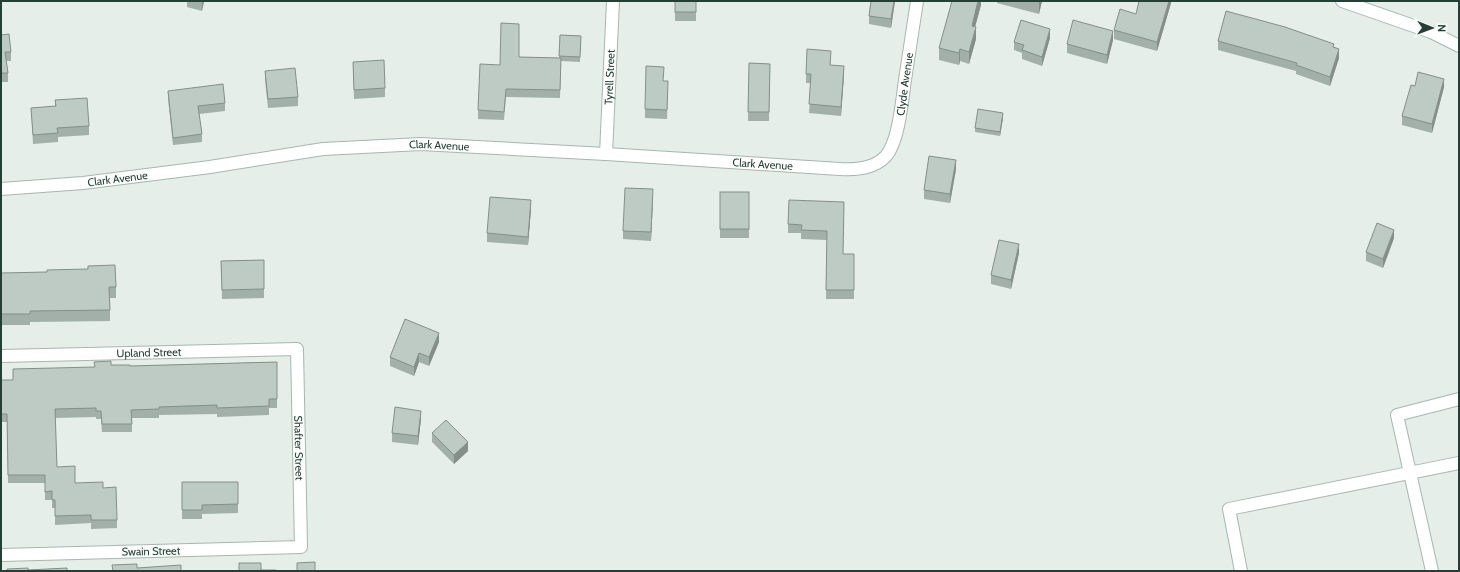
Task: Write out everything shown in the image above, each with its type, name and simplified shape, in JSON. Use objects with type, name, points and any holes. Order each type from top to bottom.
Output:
[{"type":"street","name":"Tyrell Street","points":[[606,154],[613,1]]},
{"type":"street","name":"Clyde Avenue","points":[[879,162],[886,156],[892,147],[896,136],[917,1]]},
{"type":"street","points":[[1342,1],[1431,32],[1459,46]]},
{"type":"street","name":"Clark Avenue","points":[[1,190],[83,183],[210,167],[323,149],[420,144],[850,169],[870,167],[879,162]]},
{"type":"street","name":"Upland Street","points":[[1,356],[297,349]]},
{"type":"street","name":"Shafter Street","points":[[297,349],[301,547]]},
{"type":"street","points":[[1432,571],[1397,415],[1459,399]]},
{"type":"street","points":[[1241,571],[1229,509],[1459,463]]},
{"type":"street","name":"Swain Street","points":[[1,555],[301,547]]},
{"type":"building","points":[[675,1],[696,1],[696,12],[675,12]]},
{"type":"building","points":[[871,1],[894,1],[891,19],[869,16]]},
{"type":"building","points":[[952,1],[978,1],[972,26],[976,27],[969,52],[960,49],[959,53],[939,48]]},
{"type":"building","points":[[1139,1],[1169,1],[1157,42],[1114,30],[1120,9],[1136,14]]},
{"type":"building","points":[[1226,11],[1285,27],[1334,44],[1333,47],[1339,49],[1330,77],[1296,65],[1297,63],[1218,41]]},
{"type":"building","points":[[1021,20],[1050,29],[1042,57],[1022,50],[1024,45],[1014,42]]},
{"type":"building","points":[[1073,20],[1113,31],[1107,55],[1067,44]]},
{"type":"building","points":[[501,23],[519,24],[519,57],[561,58],[560,90],[506,89],[504,112],[478,110],[480,64],[500,65]]},
{"type":"building","points":[[9,34],[11,52],[5,52],[8,73],[1,73],[1,35]]},
{"type":"building","points":[[560,35],[581,36],[580,57],[559,56]]},
{"type":"building","points":[[807,49],[831,51],[830,65],[844,66],[841,107],[809,104],[811,74],[806,74]]},
{"type":"building","points":[[384,60],[385,88],[354,90],[353,62]]},
{"type":"building","points":[[749,63],[770,64],[769,112],[748,112]]},
{"type":"building","points":[[646,66],[664,67],[663,81],[668,81],[667,110],[645,109]]},
{"type":"building","points":[[295,68],[298,97],[268,99],[265,71]]},
{"type":"building","points":[[1418,72],[1444,79],[1432,124],[1402,116],[1411,85],[1415,86]]},
{"type":"building","points":[[223,84],[225,103],[198,106],[202,134],[173,138],[168,91]]},
{"type":"building","points":[[87,98],[89,126],[57,128],[58,133],[33,135],[31,108],[56,106],[55,100]]},
{"type":"building","points":[[978,109],[1003,113],[1000,132],[975,128]]},
{"type":"building","points":[[929,156],[956,160],[950,194],[924,190]]},
{"type":"building","points":[[625,188],[653,189],[651,232],[623,231]]},
{"type":"building","points":[[720,192],[749,192],[749,229],[720,229]]},
{"type":"building","points":[[490,197],[531,200],[528,237],[487,233]]},
{"type":"building","points":[[789,200],[844,202],[843,254],[854,254],[854,290],[826,290],[827,231],[801,230],[802,225],[788,224]]},
{"type":"building","points":[[1377,223],[1394,230],[1383,259],[1366,252]]},
{"type":"building","points":[[999,240],[1019,244],[1011,280],[991,275]]},
{"type":"building","points":[[264,260],[264,289],[222,290],[221,261]]},
{"type":"building","points":[[115,265],[116,287],[109,287],[110,310],[30,311],[30,314],[1,314],[1,273],[47,272],[47,270],[88,269],[88,266]]},
{"type":"building","points":[[405,319],[439,333],[429,357],[419,353],[414,367],[390,357]]},
{"type":"building","points":[[111,361],[111,365],[130,366],[277,362],[277,399],[269,399],[269,406],[217,408],[217,405],[159,407],[159,409],[131,410],[132,424],[102,424],[101,411],[96,411],[96,408],[55,409],[57,467],[75,466],[75,483],[103,482],[103,488],[116,487],[117,520],[91,520],[91,515],[55,516],[55,500],[52,500],[52,491],[45,492],[45,475],[8,475],[7,414],[1,414],[1,380],[13,380],[13,369],[95,367],[94,362]]},
{"type":"building","points":[[395,407],[421,411],[418,436],[392,433]]},
{"type":"building","points":[[446,420],[468,442],[454,455],[432,433]]},
{"type":"building","points":[[182,482],[238,482],[238,504],[202,505],[202,510],[182,510]]},
{"type":"building","points":[[315,562],[315,571],[297,571],[297,563]]},
{"type":"building","points":[[239,563],[261,563],[261,570],[276,571],[239,571]]},
{"type":"building","points":[[137,564],[137,568],[181,565],[181,571],[113,571],[112,565]]},
{"type":"building","points":[[28,568],[28,570],[67,568],[67,571],[7,571],[7,569]]}]
